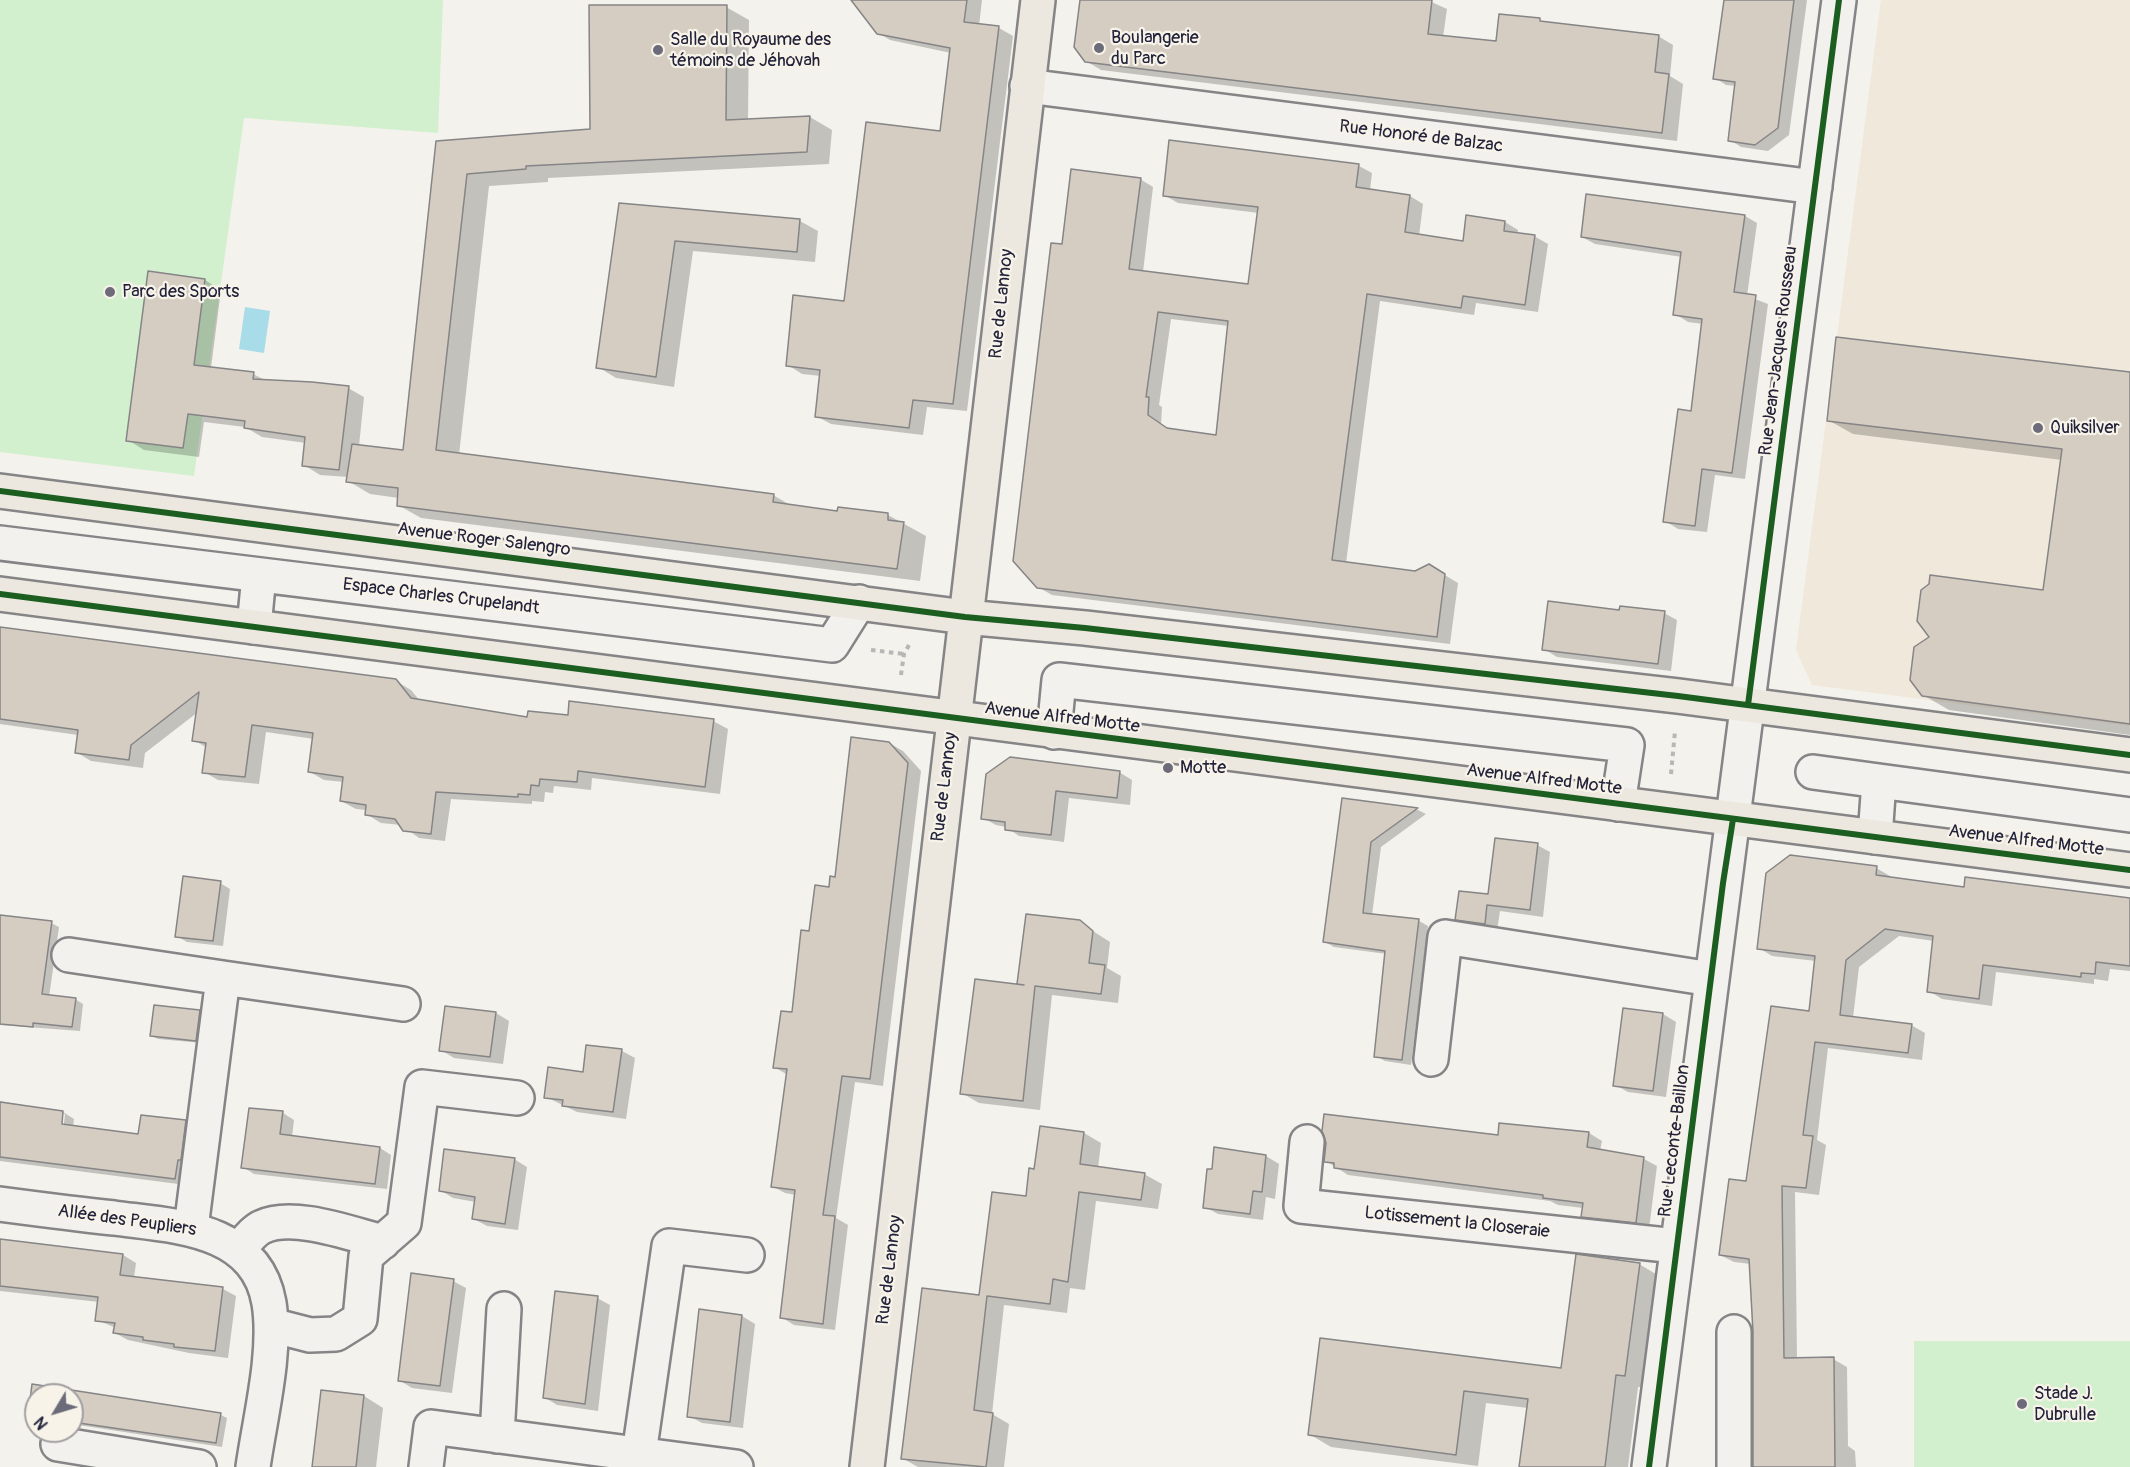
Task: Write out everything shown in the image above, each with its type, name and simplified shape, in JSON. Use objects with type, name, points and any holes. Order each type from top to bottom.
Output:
[{"type":"main road","name":"Rue de Lannoy","points":[[867,1467],[1038,0]]},
{"type":"main road","name":"Avenue Roger Salengro","points":[[0,491],[965,617]]},
{"type":"main road","points":[[0,594],[954,719]]},
{"type":"main road","points":[[965,617],[1085,628],[1678,696],[2130,755]]},
{"type":"main road","name":"Avenue Alfred Motte","points":[[954,719],[2130,870]]},
{"type":"street","name":"Rue Jean-Jacques Rousseau","points":[[1748,705],[1839,0]]},
{"type":"street","name":"Rue Honoré de Balzac","points":[[1027,86],[1815,187]]},
{"type":"street","name":"Espace Charles Crupelandt","points":[[0,543],[832,645],[859,602]]},
{"type":"street","points":[[254,627],[259,575]]},
{"type":"street","points":[[1054,732],[1059,680],[1627,745],[1618,804]]},
{"type":"street","name":"Rue Leconte-Baillon","points":[[1649,1467],[1748,705]]},
{"type":"street","points":[[1813,772],[2130,815]]},
{"type":"street","points":[[1875,837],[1879,781]]},
{"type":"street","points":[[1431,1059],[1445,937],[1711,979]]},
{"type":"street","points":[[69,955],[403,1004]]},
{"type":"street","points":[[191,1228],[223,978]]},
{"type":"street","points":[[271,1324],[310,1335],[336,1334],[360,1319],[366,1256],[404,1223],[423,1087],[517,1098]]},
{"type":"street","name":"Lotissement la Closeraie","points":[[1307,1142],[1301,1206],[1676,1246]]},
{"type":"street","name":"Allée des Peupliers","points":[[0,1204],[191,1228],[224,1241],[238,1250],[261,1281],[269,1302],[271,1324],[270,1349],[253,1467]]},
{"type":"street","points":[[238,1250],[259,1228],[271,1223],[308,1223],[383,1242]]},
{"type":"street","points":[[639,1454],[669,1246],[747,1255]]},
{"type":"street","points":[[497,1436],[504,1309]]},
{"type":"street","points":[[1734,1332],[1734,1467]]},
{"type":"street","points":[[426,1467],[431,1427],[736,1467]]},
{"type":"street","points":[[58,1444],[199,1467]]},
{"type":"path","points":[[900,684],[904,654],[914,635]]},
{"type":"path","points":[[1668,811],[1678,696]]},
{"type":"shaded area","points":[[1881,0],[2130,0],[2130,726],[1812,685],[1796,650]]},
{"type":"green space","name":"Parc des Sports","points":[[0,0],[443,0],[438,133],[244,118],[194,476],[0,452]]},
{"type":"green space","name":"Stade J. Dubrulle","points":[[1914,1341],[2130,1341],[2130,1467],[1914,1467]]},
{"type":"water","points":[[245,307],[270,311],[264,353],[239,349]]},
{"type":"building","points":[[851,0],[967,0],[964,22],[999,26],[953,404],[913,400],[909,428],[815,417],[820,370],[786,366],[793,295],[844,301],[866,122],[940,131],[950,48],[877,34]]},
{"type":"building","points":[[1080,0],[1432,0],[1428,34],[1496,41],[1499,14],[1659,35],[1655,72],[1669,74],[1662,133],[1085,62],[1074,47]]},
{"type":"building","points":[[1724,0],[1794,0],[1778,128],[1755,145],[1728,141],[1735,82],[1713,79]]},
{"type":"building","points":[[589,5],[727,5],[726,120],[810,116],[807,152],[526,166],[526,169],[467,174],[436,450],[774,494],[773,502],[837,511],[838,507],[888,513],[888,520],[904,522],[897,569],[397,506],[398,488],[346,482],[352,444],[403,450],[436,141],[590,129]]},
{"type":"building","points":[[1169,140],[1359,164],[1356,187],[1410,195],[1405,232],[1463,241],[1466,215],[1505,221],[1504,231],[1535,235],[1525,305],[1463,296],[1461,308],[1367,294],[1332,560],[1415,571],[1429,564],[1445,574],[1437,637],[1037,588],[1013,561],[1051,243],[1062,244],[1071,169],[1141,178],[1129,269],[1248,284],[1258,207],[1163,196]],"holes":[[[1158,312],[1228,321],[1216,435],[1167,428],[1148,415],[1149,397],[1146,397]]]},
{"type":"building","points":[[1586,194],[1745,215],[1734,292],[1756,295],[1732,473],[1702,469],[1695,526],[1663,522],[1678,409],[1691,411],[1702,319],[1673,315],[1681,252],[1581,237]]},
{"type":"building","points":[[619,203],[800,219],[797,252],[675,241],[656,377],[596,368]]},
{"type":"building","points":[[148,271],[205,279],[194,365],[254,372],[253,379],[349,386],[339,470],[302,466],[305,437],[244,428],[245,421],[188,414],[183,448],[126,441]]},
{"type":"building","points":[[1836,337],[2130,372],[2130,724],[1922,696],[1910,680],[1914,647],[1929,637],[1917,621],[1921,590],[1929,584],[1930,575],[2043,590],[2062,449],[1827,421]]},
{"type":"building","points":[[1548,601],[1619,610],[1620,606],[1665,611],[1658,664],[1542,650]]},
{"type":"building","points":[[0,627],[396,679],[411,698],[527,717],[528,711],[568,715],[569,701],[714,719],[705,787],[578,771],[577,782],[540,779],[539,786],[531,785],[530,795],[518,794],[518,797],[436,792],[431,834],[403,831],[395,819],[365,815],[366,805],[340,801],[343,777],[308,772],[313,733],[252,725],[245,777],[202,773],[206,743],[192,741],[199,692],[131,745],[129,760],[75,753],[78,730],[0,719]]},
{"type":"building","points":[[851,737],[889,742],[908,763],[870,1079],[842,1076],[823,1215],[835,1216],[823,1324],[780,1318],[795,1190],[771,1187],[787,1069],[773,1068],[781,1011],[792,1012],[801,930],[809,931],[815,885],[829,887],[830,876],[835,877]]},
{"type":"building","points":[[1010,757],[1120,771],[1117,798],[1056,791],[1051,835],[1005,830],[1005,822],[981,819],[986,774]]},
{"type":"building","points":[[1342,798],[1418,808],[1371,842],[1363,913],[1419,919],[1402,1060],[1374,1057],[1385,951],[1323,942]]},
{"type":"building","points":[[1495,838],[1538,843],[1530,910],[1487,905],[1485,924],[1455,920],[1459,891],[1488,894]]},
{"type":"building","points":[[1790,855],[1877,866],[1876,875],[1964,887],[1965,877],[2130,898],[2130,966],[2096,962],[2095,974],[2081,973],[2081,977],[1983,965],[1979,999],[1927,992],[1933,936],[1885,929],[1846,960],[1840,1015],[1912,1024],[1908,1053],[1815,1042],[1803,1135],[1813,1136],[1806,1188],[1782,1186],[1784,1358],[1834,1357],[1835,1467],[1753,1467],[1753,1332],[1749,1259],[1719,1255],[1729,1179],[1746,1181],[1771,1006],[1809,1011],[1815,956],[1757,949],[1766,873]]},
{"type":"building","points":[[183,876],[221,881],[213,941],[175,937]]},
{"type":"building","points":[[1026,914],[1080,920],[1093,931],[1089,963],[1105,965],[1101,994],[1035,986],[1023,1101],[960,1094],[975,979],[1024,985],[1017,984]]},
{"type":"building","points":[[0,915],[52,921],[42,994],[76,998],[72,1027],[33,1023],[33,1027],[0,1024]]},
{"type":"building","points":[[154,1005],[200,1010],[196,1041],[150,1036]]},
{"type":"building","points":[[445,1006],[496,1012],[490,1057],[439,1051]]},
{"type":"building","points":[[1623,1008],[1663,1013],[1653,1091],[1613,1086]]},
{"type":"building","points":[[586,1045],[622,1049],[613,1112],[562,1106],[563,1100],[544,1098],[548,1067],[583,1072]]},
{"type":"building","points":[[0,1102],[63,1111],[62,1124],[138,1134],[141,1115],[186,1120],[181,1160],[178,1160],[175,1179],[0,1157]]},
{"type":"building","points":[[249,1108],[283,1111],[280,1134],[380,1147],[375,1184],[241,1168]]},
{"type":"building","points":[[1324,1114],[1498,1135],[1499,1123],[1589,1132],[1587,1147],[1644,1157],[1636,1223],[1581,1217],[1583,1203],[1543,1198],[1543,1195],[1334,1168],[1334,1163],[1324,1162],[1326,1143],[1322,1131]]},
{"type":"building","points":[[1040,1126],[1084,1132],[1080,1164],[1145,1173],[1141,1200],[1079,1192],[1068,1282],[1053,1279],[1050,1304],[987,1296],[974,1410],[993,1413],[986,1467],[901,1459],[922,1288],[979,1295],[992,1192],[1026,1196],[1029,1168],[1034,1169]]},
{"type":"building","points":[[1214,1147],[1266,1155],[1262,1192],[1253,1191],[1250,1214],[1203,1208],[1207,1169],[1212,1169]]},
{"type":"building","points":[[444,1149],[515,1158],[505,1224],[472,1219],[475,1197],[439,1191]]},
{"type":"building","points":[[0,1239],[123,1254],[120,1275],[223,1287],[215,1351],[174,1347],[174,1344],[113,1333],[115,1323],[95,1321],[98,1297],[0,1286]]},
{"type":"building","points":[[1576,1254],[1640,1263],[1625,1376],[1616,1375],[1605,1467],[1519,1467],[1528,1399],[1464,1391],[1456,1455],[1308,1435],[1320,1338],[1561,1368]]},
{"type":"building","points":[[411,1273],[454,1279],[440,1386],[398,1381]]},
{"type":"building","points":[[555,1291],[598,1296],[585,1404],[543,1398]]},
{"type":"building","points":[[699,1309],[742,1315],[730,1422],[687,1417]]},
{"type":"building","points":[[321,1390],[364,1395],[356,1467],[312,1467]]},
{"type":"building","points":[[84,1392],[221,1413],[216,1443],[84,1424]]},
{"type":"cycle path","points":[[1748,705],[1839,0]]},
{"type":"cycle path","points":[[0,491],[965,617],[1085,628],[1678,696],[2130,755]]},
{"type":"cycle path","points":[[0,594],[2130,870]]},
{"type":"cycle path","points":[[1649,1467],[1733,819]]},
{"type":"place","name":"Boulangerie du Parc","points":[[1099,48]]},
{"type":"place","name":"Salle du Royaume des témoins de Jéhovah","points":[[658,50]]},
{"type":"place","name":"Parc des Sports","points":[[110,292]]},
{"type":"place","name":"Quiksilver","points":[[2038,428]]},
{"type":"place","name":"Motte","points":[[1168,768]]},
{"type":"place","name":"Stade J. Dubrulle","points":[[2022,1404]]}]
